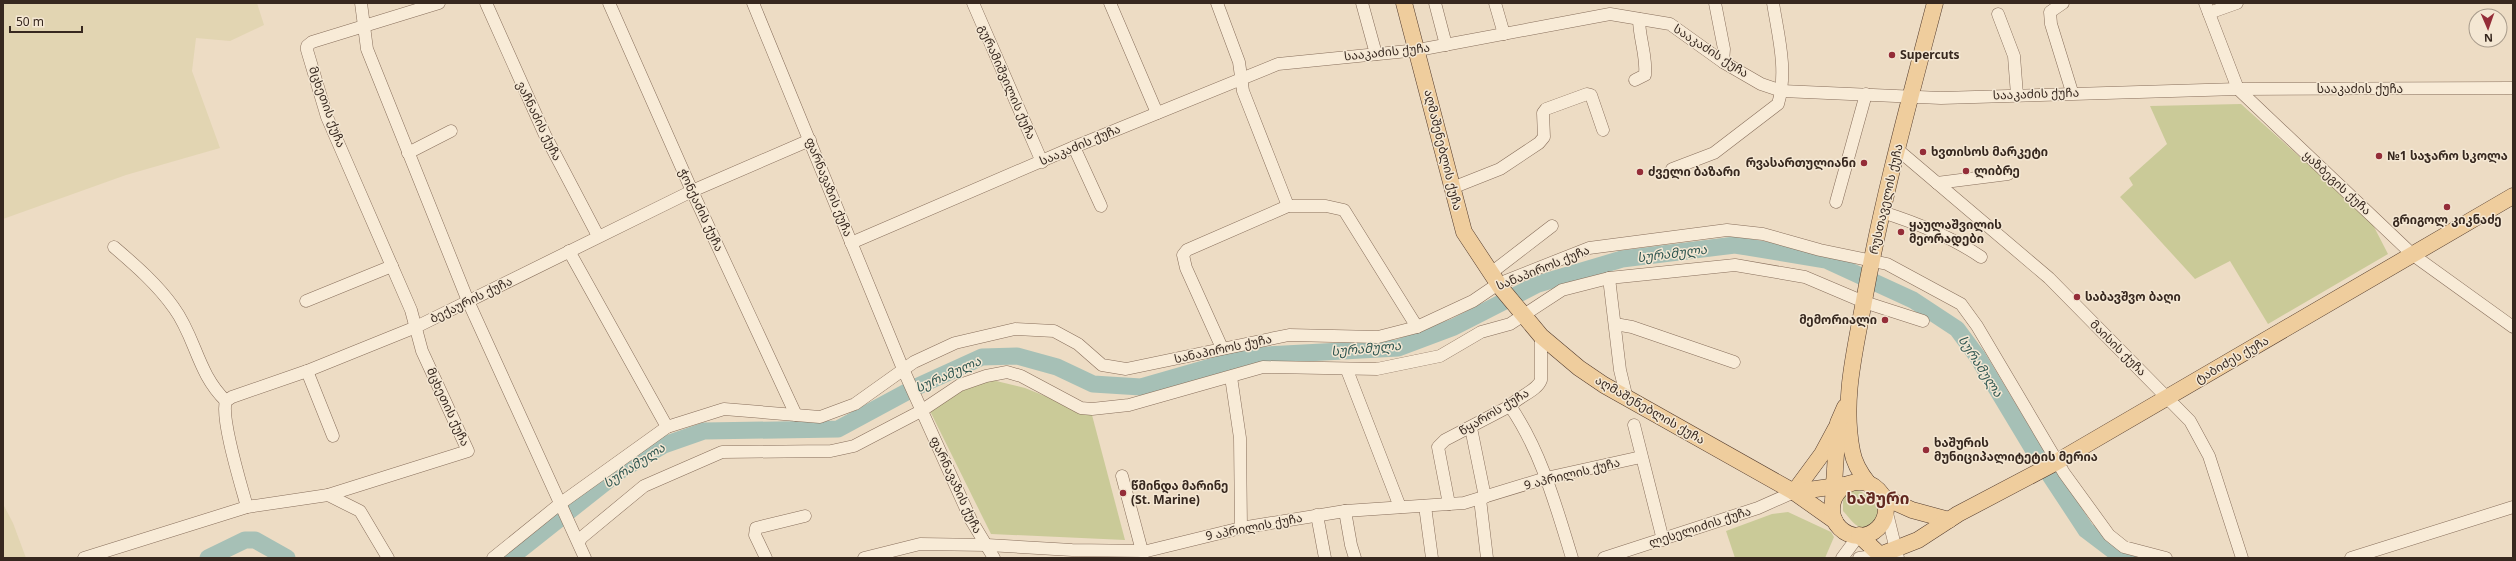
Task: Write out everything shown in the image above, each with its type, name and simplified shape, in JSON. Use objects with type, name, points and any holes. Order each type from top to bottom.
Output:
[{"type":"main road","name":"აღმაშენებლის ქუჩა","points":[[1404,3],[1418,50],[1464,232],[1497,282],[1540,336],[1579,368],[1627,399],[1794,492],[1835,521]]},
{"type":"main road","name":"რუსთაველის ქუჩა","points":[[1868,483],[1859,470],[1852,450],[1848,398],[1854,347],[1882,212],[1935,3]]},
{"type":"main road","name":"ტაბიძეს ქუჩა","points":[[1890,555],[2026,477],[2055,463],[2513,196]]},
{"type":"main road","name":"რუსთაველის ქუჩა","points":[[1838,490],[1838,423],[1848,398]]},
{"type":"main road","points":[[1794,492],[1822,454],[1838,423]]},
{"type":"main road","points":[[1794,492],[1838,490],[1855,482],[1868,483],[1875,487],[1885,503],[1884,518],[1878,528],[1870,533],[1859,536]]},
{"type":"main road","points":[[1838,490],[1832,512],[1835,521],[1843,530],[1859,536],[1890,555]]},
{"type":"main road","points":[[1885,503],[1949,520]]},
{"type":"street","points":[[361,3],[367,49],[408,153],[468,301],[585,558]]},
{"type":"street","name":"მცხეთის ქუჩა","points":[[84,558],[247,508],[328,495],[468,451],[422,351],[416,327],[392,266],[327,117],[307,50],[307,46],[312,42],[439,3]]},
{"type":"street","name":"ვაჩნაძის ქუჩა","points":[[486,3],[545,135],[598,236]]},
{"type":"street","name":"ჭონქაძის ქუჩა","points":[[609,3],[692,191],[796,416]]},
{"type":"street","name":"ფარნავაზის ქუჩა","points":[[753,3],[919,407],[971,520],[994,558]]},
{"type":"street","name":"გურამიშვილის ქუჩა","points":[[973,3],[1042,162]]},
{"type":"street","points":[[1110,3],[1157,113]]},
{"type":"street","points":[[1217,3],[1239,62],[1243,91],[1288,206]]},
{"type":"street","points":[[1362,3],[1376,54]]},
{"type":"street","points":[[1435,3],[1446,45]]},
{"type":"street","points":[[1495,3],[1504,34]]},
{"type":"street","points":[[1715,3],[1724,49],[1723,62]]},
{"type":"street","points":[[1672,169],[1720,149],[1770,112],[1778,104],[1782,91],[1781,56],[1773,3]]},
{"type":"street","points":[[2064,3],[2050,12],[2051,24],[2072,92]]},
{"type":"street","points":[[2207,8],[2237,3]]},
{"type":"street","name":"სააკაძის ქუჩა","points":[[851,243],[1157,113],[1278,64],[1418,50],[1504,34],[1607,8],[1639,19],[1670,24],[1723,62],[1761,84],[1782,91],[1911,97],[2238,89],[2513,88]]},
{"type":"street","name":"ყაზბეგის ქუჩა","points":[[2207,8],[2238,89],[2413,255],[2513,327]]},
{"type":"street","points":[[1998,14],[2014,56],[2017,95]]},
{"type":"street","points":[[1635,80],[1644,75],[1645,67],[1639,33],[1639,19]]},
{"type":"street","points":[[1452,188],[1500,169],[1543,140],[1543,113],[1546,109],[1587,94],[1591,95],[1603,130]]},
{"type":"street","points":[[1836,202],[1866,94]]},
{"type":"street","points":[[408,153],[451,131]]},
{"type":"street","name":"ბექაურის ქუჩა","points":[[226,401],[232,397],[306,371],[416,327],[692,191],[810,140]]},
{"type":"street","points":[[1074,148],[1101,206]]},
{"type":"street","name":"მაისის ქუჩა","points":[[1897,149],[2049,278],[2190,421],[2206,450],[2242,558]]},
{"type":"street","points":[[1937,183],[2008,174]]},
{"type":"street","points":[[1222,348],[1186,268],[1183,255],[1187,250],[1288,206],[1326,206],[1344,210],[1417,327]]},
{"type":"street","points":[[1882,212],[1920,224],[1962,244],[1981,257]]},
{"type":"street","points":[[1497,282],[1552,226]]},
{"type":"street","name":"სანაპიროს ქუჩა","points":[[493,558],[561,503],[667,427],[724,409],[820,417],[844,409],[892,379],[914,362],[955,343],[1015,329],[1054,332],[1078,344],[1102,365],[1126,369],[1289,334],[1378,337],[1417,327],[1473,301],[1497,282],[1588,248],[1726,230],[1763,234],[1820,250],[1887,264],[1961,304],[1977,326],[2055,463],[2109,535],[2124,547],[2166,558]]},
{"type":"street","points":[[114,247],[140,269],[174,308],[207,379],[226,401],[224,411],[231,451],[247,508]]},
{"type":"street","points":[[569,251],[667,427]]},
{"type":"street","points":[[577,540],[582,538],[593,527],[644,486],[722,452],[831,451],[854,446],[960,384],[986,376],[1008,372],[1021,376],[1081,408],[1092,409],[1129,405],[1263,367],[1377,370],[1440,356],[1481,332],[1510,324],[1522,313],[1562,290],[1609,278],[1735,265],[1805,277],[1923,321]]},
{"type":"street","points":[[306,301],[392,266]]},
{"type":"street","points":[[1609,278],[1620,370],[1627,399]]},
{"type":"street","points":[[1615,324],[1632,327],[1734,362]]},
{"type":"street","name":"წყაროს ქუჩა","points":[[1450,504],[1438,447],[1445,440],[1471,428],[1510,406],[1517,398],[1540,384],[1540,336]]},
{"type":"street","points":[[1347,370],[1400,507]]},
{"type":"street","points":[[306,371],[333,436]]},
{"type":"street","points":[[1231,377],[1240,438],[1241,528]]},
{"type":"street","points":[[1510,406],[1524,426],[1546,478],[1572,558]]},
{"type":"street","points":[[1634,425],[1640,457],[1663,540]]},
{"type":"street","points":[[1471,428],[1482,498],[1487,558]]},
{"type":"street","name":"9 აპრილის ქუჩა","points":[[864,558],[906,553],[920,544],[987,545],[1146,553],[1241,528],[1317,515],[1345,511],[1450,504],[1482,498],[1546,478],[1640,457]]},
{"type":"street","points":[[1122,476],[1146,553]]},
{"type":"street","name":"ლესელიძის ქუჩა","points":[[1604,558],[1758,508],[1794,492]]},
{"type":"street","points":[[328,495],[360,511],[388,558]]},
{"type":"street","points":[[1859,558],[1890,555],[1885,503]]},
{"type":"street","points":[[1425,506],[1432,558]]},
{"type":"street","points":[[2351,558],[2513,507]]},
{"type":"street","points":[[1345,511],[1355,558]]},
{"type":"street","points":[[1317,515],[1325,558]]},
{"type":"street","points":[[766,558],[755,535],[756,528],[805,516]]},
{"type":"street","points":[[1842,558],[1859,536]]},
{"type":"shaded area","points":[[3,3],[257,3],[264,25],[230,41],[196,38],[192,71],[220,148],[126,175],[3,219]]},
{"type":"shaded area","points":[[3,504],[13,523],[26,558],[3,558]]},
{"type":"green space","points":[[2241,104],[2371,221],[2388,254],[2268,324],[2230,261],[2195,279],[2120,197],[2133,185],[2129,178],[2167,144],[2150,106]]},
{"type":"green space","points":[[992,380],[1025,388],[1092,415],[1125,540],[991,534],[930,411],[970,386]]},
{"type":"green space","points":[[1856,490],[1862,492],[1878,506],[1878,515],[1876,520],[1866,528],[1856,525],[1843,511],[1843,498],[1850,491]]},
{"type":"green space","points":[[1788,512],[1831,532],[1834,537],[1825,558],[1735,558],[1726,531],[1772,514]]},
{"type":"waterway","name":"სურამულა","points":[[510,558],[621,470],[664,445],[704,431],[838,429],[914,388],[982,357],[1017,356],[1057,367],[1093,384],[1141,387],[1249,356],[1398,348],[1454,327],[1538,284],[1622,259],[1735,245],[1826,260],[1913,300],[1957,329],[1977,356],[2036,454],[2086,530],[2115,552],[2134,558]]},
{"type":"waterway","name":"სურამულა","points":[[208,558],[245,540],[255,540],[287,558]]},
{"type":"place","name":"Supercuts","points":[[1892,55]]},
{"type":"place","name":"ხვთისოს მარკეტი","points":[[1923,152]]},
{"type":"place","name":"№1 საჯარო სკოლა","points":[[2379,156]]},
{"type":"place","name":"რვასართულიანი","points":[[1864,163]]},
{"type":"place","name":"ლიბრე","points":[[1966,171]]},
{"type":"place","name":"ძველი ბაზარი","points":[[1640,172]]},
{"type":"place","name":"გრიგოლ კიკნაძე","points":[[2447,207]]},
{"type":"place","name":"ყაულაშვილის მეორადები","points":[[1901,232]]},
{"type":"place","name":"საბავშვო ბაღი","points":[[2077,297]]},
{"type":"place","name":"მემორიალი","points":[[1885,320]]},
{"type":"place","name":"ხაშურის მუნიციპალიტეტის მერია","points":[[1926,450]]},
{"type":"place","name":"წმინდა მარინე (St. Marine)","points":[[1123,493]]},
{"type":"district","name":"ხაშური","points":[[1878,498]]}]
